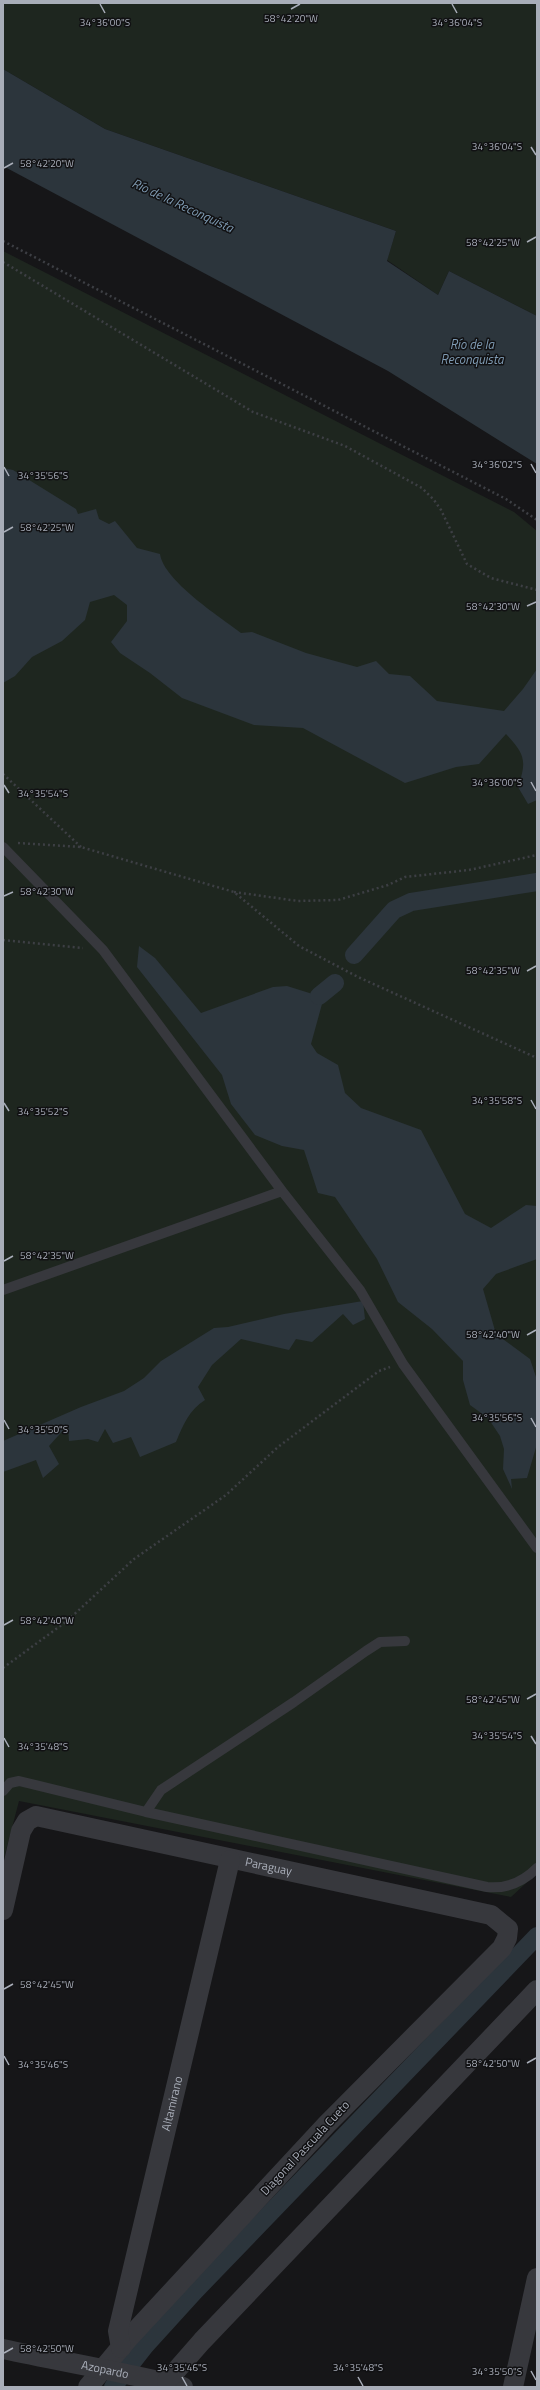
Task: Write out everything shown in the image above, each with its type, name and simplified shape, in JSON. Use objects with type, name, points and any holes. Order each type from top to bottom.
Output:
[{"type":"street","name":"Paraguay","points":[[3,1910],[21,1831],[27,1821],[36,1816],[46,1817],[230,1860],[491,1915]]},
{"type":"street","name":"Altamirano","points":[[121,2348],[118,2331],[230,1860]]},
{"type":"street","name":"Diagonal Pascuala Cueto","points":[[88,2387],[121,2376],[121,2348],[347,2102],[502,1948],[507,1938],[508,1929],[491,1915]]},
{"type":"street","points":[[177,2385],[202,2341],[537,1990]]},
{"type":"street","points":[[513,2387],[537,2278]]},
{"type":"street","name":"Azopardo","points":[[3,2349],[121,2376],[177,2385]]},
{"type":"lane","points":[[4,849],[103,950],[282,1191],[360,1290],[403,1364],[537,1548]]},
{"type":"lane","points":[[3,1290],[282,1191]]},
{"type":"lane","points":[[146,1812],[161,1790],[294,1702],[366,1651],[380,1642],[405,1641]]},
{"type":"lane","points":[[3,1791],[10,1783],[19,1781],[146,1812],[487,1887],[501,1889],[515,1884],[537,1868]]},
{"type":"path","points":[[3,241],[506,499],[537,520]]},
{"type":"path","points":[[3,262],[253,412],[345,446],[422,488],[434,500],[440,510],[467,564],[491,578],[537,590]]},
{"type":"path","points":[[3,774],[81,848]]},
{"type":"path","points":[[4,849],[21,842],[81,848],[232,891],[298,901],[338,900],[388,885],[405,877],[469,870],[537,855]]},
{"type":"path","points":[[232,891],[299,946],[358,978],[537,1058]]},
{"type":"path","points":[[3,940],[103,950]]},
{"type":"path","points":[[3,1668],[67,1621],[134,1559],[226,1495],[278,1447],[385,1368],[403,1364]]},
{"type":"shaded area","points":[[3,3],[537,3],[537,316],[449,271],[438,295],[387,260],[396,231],[105,129],[3,69]]},
{"type":"shaded area","points":[[3,251],[514,512],[537,531],[537,1873],[511,1897],[19,1801],[3,1862]]},
{"type":"water","name":"Río de la Reconquista","points":[[3,69],[105,129],[396,231],[387,261],[438,295],[449,271],[537,316],[537,464],[388,371],[3,166]]},
{"type":"water","points":[[3,468],[13,470],[76,509],[78,514],[96,509],[99,519],[109,524],[115,521],[137,548],[160,554],[171,575],[182,586],[207,608],[241,633],[252,632],[306,653],[357,667],[376,661],[389,674],[410,676],[437,701],[504,711],[523,689],[537,669],[537,800],[528,804],[518,787],[523,771],[521,753],[506,734],[479,764],[456,767],[405,783],[303,728],[254,725],[182,698],[150,673],[120,653],[111,642],[127,621],[127,605],[114,595],[90,602],[85,620],[62,641],[32,657],[15,676],[3,683]]},
{"type":"water","points":[[139,946],[155,958],[201,1013],[273,987],[287,986],[319,996],[322,1004],[311,1044],[317,1053],[338,1065],[345,1093],[361,1108],[421,1130],[465,1214],[491,1228],[526,1205],[537,1206],[537,1259],[496,1274],[483,1289],[496,1334],[530,1359],[537,1380],[537,1444],[527,1478],[511,1479],[512,1489],[503,1469],[504,1449],[500,1436],[488,1418],[470,1405],[463,1380],[463,1361],[432,1329],[398,1302],[377,1259],[335,1197],[318,1193],[304,1150],[282,1146],[255,1135],[231,1104],[222,1075],[137,967]]},
{"type":"water","points":[[363,1301],[365,1319],[353,1325],[343,1314],[312,1342],[296,1339],[289,1350],[241,1339],[212,1365],[198,1387],[205,1400],[191,1413],[176,1442],[140,1457],[131,1437],[113,1443],[105,1429],[98,1442],[88,1439],[69,1441],[68,1425],[49,1446],[59,1464],[43,1478],[36,1460],[3,1472],[3,1441],[81,1407],[124,1391],[144,1378],[161,1361],[214,1328],[228,1327],[284,1314]]},
{"type":"waterway","points":[[354,955],[394,910],[411,902],[537,882]]},
{"type":"waterway","points":[[319,996],[335,983]]},
{"type":"waterway","points":[[113,2387],[145,2346],[195,2291],[537,1936]]}]
